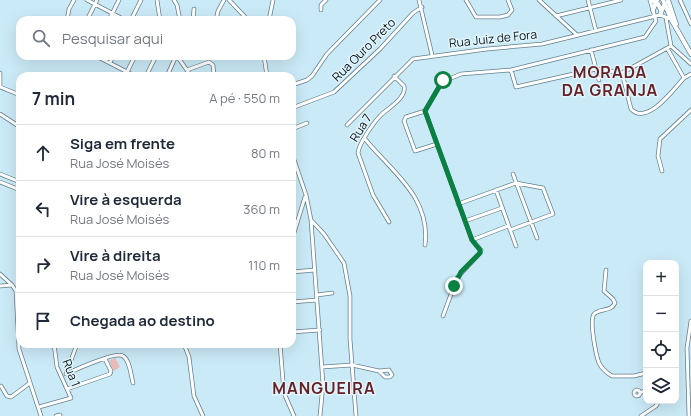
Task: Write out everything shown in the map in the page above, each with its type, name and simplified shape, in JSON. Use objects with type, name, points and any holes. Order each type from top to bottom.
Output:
[{"type":"main road","points":[[653,10],[654,0]]},
{"type":"main road","points":[[654,0],[660,10],[660,15]]},
{"type":"main road","points":[[665,0],[665,6],[669,18],[678,30],[691,54]]},
{"type":"main road","points":[[665,0],[678,30]]},
{"type":"main road","points":[[660,10],[665,6]]},
{"type":"street","points":[[68,16],[69,9],[74,0]]},
{"type":"street","points":[[86,0],[116,16]]},
{"type":"street","points":[[89,16],[97,0]]},
{"type":"street","points":[[112,14],[119,0]]},
{"type":"street","points":[[133,16],[141,0]]},
{"type":"street","points":[[157,0],[159,16]]},
{"type":"street","points":[[174,0],[177,5],[179,16]]},
{"type":"street","points":[[217,16],[218,10],[224,0]]},
{"type":"street","points":[[229,0],[244,16]]},
{"type":"street","points":[[270,16],[273,0]]},
{"type":"street","points":[[321,10],[321,5],[326,0]]},
{"type":"street","points":[[296,84],[307,80],[312,76],[327,54],[380,0]]},
{"type":"street","points":[[419,0],[422,7],[432,55]]},
{"type":"street","points":[[466,0],[474,16],[479,18],[504,17],[508,15],[512,10],[508,0]]},
{"type":"street","points":[[538,0],[577,35]]},
{"type":"street","points":[[588,0],[596,31]]},
{"type":"street","points":[[556,16],[621,0]]},
{"type":"street","points":[[680,0],[691,24]]},
{"type":"street","name":"Rua Ouro Preto","points":[[296,106],[334,92],[380,49],[413,13],[422,7]]},
{"type":"street","points":[[193,16],[194,9]]},
{"type":"street","points":[[436,144],[415,151],[404,123],[406,117],[425,111],[443,80],[470,72],[511,70],[645,37],[655,23],[653,10]]},
{"type":"street","points":[[660,15],[669,18],[669,47],[684,78]]},
{"type":"street","name":"Rua Juiz de Fora","points":[[347,125],[411,60],[432,55],[525,46],[596,31],[660,15]]},
{"type":"street","points":[[669,47],[691,64]]},
{"type":"street","points":[[511,70],[514,86],[518,87],[596,69],[622,73],[669,47]]},
{"type":"street","points":[[591,50],[599,80]]},
{"type":"street","points":[[104,60],[127,72],[133,60]]},
{"type":"street","points":[[148,72],[154,60]]},
{"type":"street","points":[[169,72],[175,60]]},
{"type":"street","points":[[180,60],[188,72]]},
{"type":"street","points":[[265,60],[267,72]]},
{"type":"street","points":[[192,72],[209,62],[213,65],[214,72]]},
{"type":"street","points":[[0,73],[0,87],[16,93]]},
{"type":"street","points":[[622,73],[630,107],[632,111],[642,114],[651,112],[684,78],[691,74]]},
{"type":"street","name":"Rua 7","points":[[389,222],[373,195],[358,156],[359,147],[375,122],[398,100],[404,90],[404,86],[394,76]]},
{"type":"street","points":[[662,171],[658,156],[660,139],[691,110]]},
{"type":"street","points":[[425,111],[472,240],[480,248],[480,253],[457,278],[442,316]]},
{"type":"street","points":[[0,114],[16,124]]},
{"type":"street","points":[[296,127],[307,123]]},
{"type":"street","points":[[364,139],[409,186],[425,218],[427,229],[425,245]]},
{"type":"street","points":[[296,166],[306,195],[311,220],[323,384],[320,416]]},
{"type":"street","points":[[0,174],[16,180]]},
{"type":"street","points":[[513,174],[536,238]]},
{"type":"street","points":[[0,182],[16,188]]},
{"type":"street","points":[[458,204],[516,183],[543,188],[553,214],[510,230]]},
{"type":"street","points":[[496,190],[516,246]]},
{"type":"street","points":[[296,227],[306,195]]},
{"type":"street","points":[[303,206],[308,205]]},
{"type":"street","points":[[465,221],[502,208]]},
{"type":"street","points":[[311,220],[344,263],[350,296],[352,365],[356,416]]},
{"type":"street","points":[[472,240],[508,226]]},
{"type":"street","points":[[296,272],[315,270]]},
{"type":"street","points":[[606,270],[604,291],[613,299],[615,303],[612,307],[597,312],[592,317],[592,325],[599,363],[607,373],[612,376],[634,376],[643,374]]},
{"type":"street","points":[[0,274],[16,291]]},
{"type":"street","points":[[0,286],[12,285]]},
{"type":"street","points":[[317,295],[332,294]]},
{"type":"street","points":[[296,302],[317,300]]},
{"type":"street","points":[[688,416],[687,348],[691,321]]},
{"type":"street","points":[[296,332],[320,330]]},
{"type":"street","points":[[19,348],[41,416]]},
{"type":"street","name":"Rua 1","points":[[39,407],[70,399],[56,364],[54,348]]},
{"type":"street","points":[[63,379],[76,348]]},
{"type":"street","points":[[185,348],[190,362],[194,396],[203,416]]},
{"type":"street","points":[[280,348],[284,393],[294,416]]},
{"type":"street","points":[[66,374],[119,355],[124,357],[133,383]]},
{"type":"street","points":[[67,389],[110,374],[111,370],[105,359]]},
{"type":"street","points":[[322,367],[352,365],[379,372]]},
{"type":"street","points":[[1,386],[7,396],[12,397],[30,383]]},
{"type":"street","points":[[641,416],[657,404]]},
{"type":"street","points":[[56,416],[60,415]]},
{"type":"shaded area","points":[[115,358],[120,367],[114,371],[109,361]]},
{"type":"district","name":"MORADA DA GRANJA","points":[[610,81]]},
{"type":"district","name":"MANGUEIRA","points":[[324,388]]},
{"type":"route","points":[[443,80],[425,111],[472,240],[480,248],[480,253],[461,272],[454,286]]}]
